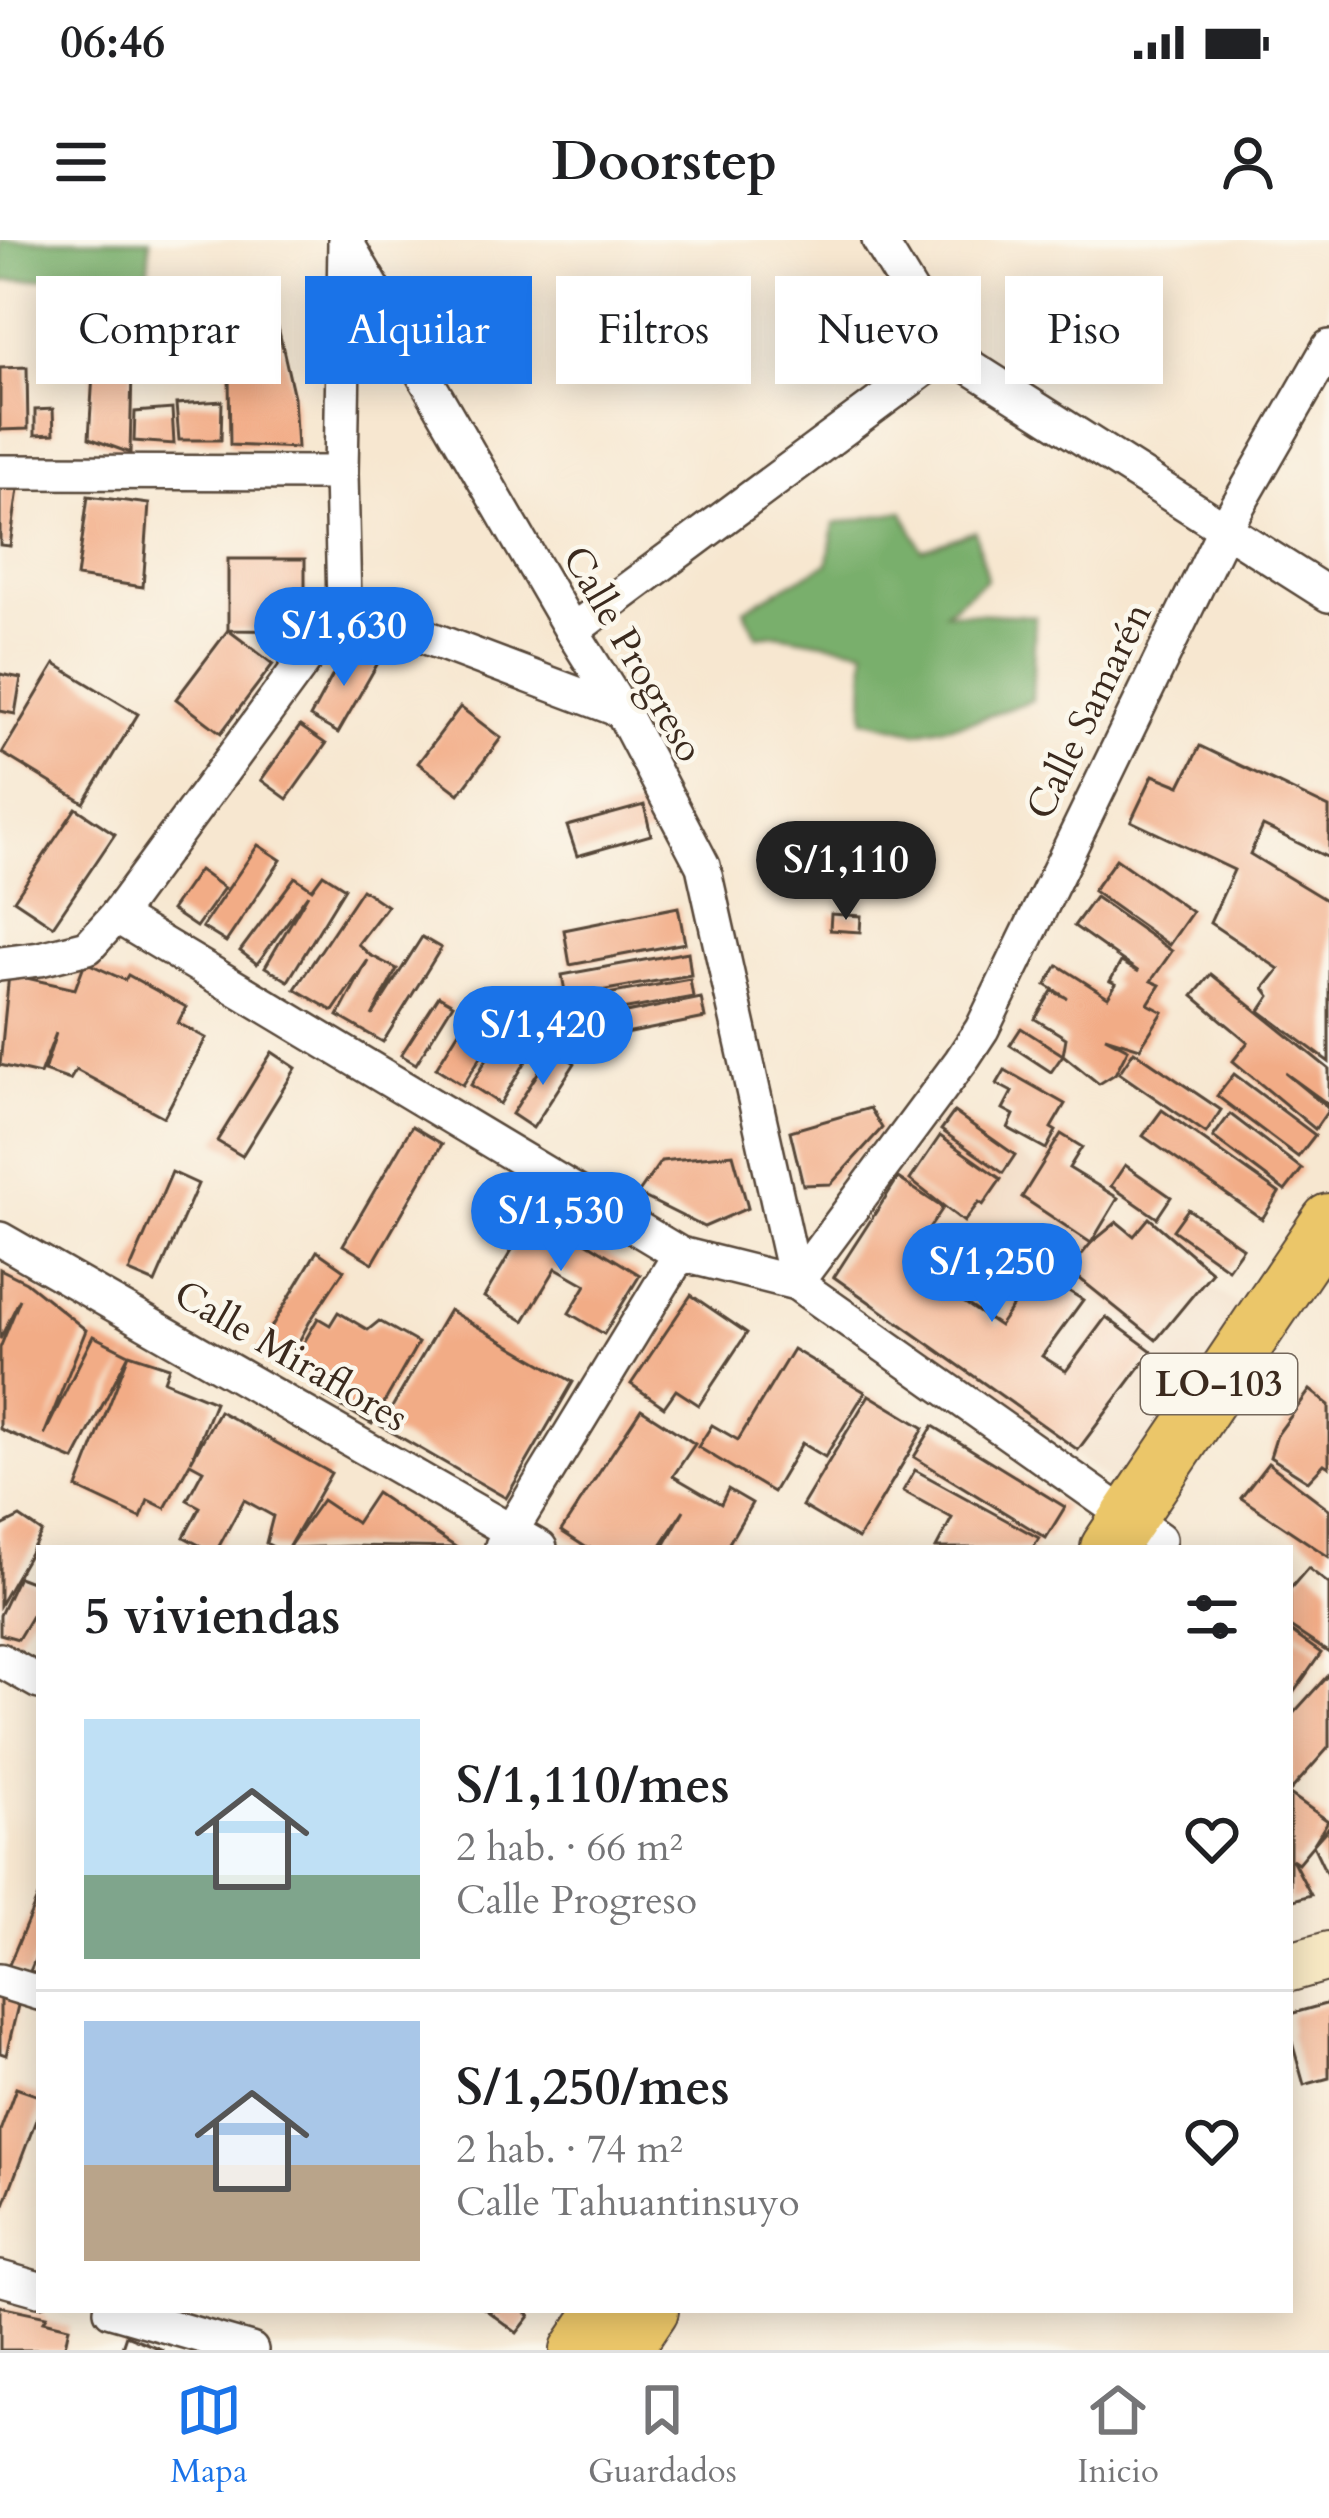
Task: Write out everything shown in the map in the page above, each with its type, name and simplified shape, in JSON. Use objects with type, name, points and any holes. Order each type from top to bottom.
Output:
[{"type":"main road","name":"LO-103","points":[[1137,1538],[1329,1221]]},
{"type":"main road","name":"LO-103","points":[[1137,1538],[1329,1286]]},
{"type":"main road","points":[[1293,1965],[1329,1955]]},
{"type":"main road","points":[[578,2350],[602,2313]]},
{"type":"main road","points":[[624,2350],[649,2313]]},
{"type":"street","points":[[0,964],[88,947],[116,916],[344,606],[345,240]]},
{"type":"street","name":"Calle Progreso","points":[[345,240],[622,711],[703,866],[796,1283]]},
{"type":"street","points":[[879,240],[901,276]]},
{"type":"street","name":"Calle Samarén","points":[[796,1283],[982,1028],[1225,528],[1329,347]]},
{"type":"street","points":[[981,374],[1329,595]]},
{"type":"street","points":[[572,631],[904,384]]},
{"type":"street","points":[[0,472],[341,473]]},
{"type":"street","points":[[344,606],[622,711]]},
{"type":"street","points":[[116,916],[680,1253],[796,1283],[1137,1538]]},
{"type":"street","name":"Calle Miraflores","points":[[0,1239],[518,1542]]},
{"type":"street","points":[[518,1542],[680,1253]]},
{"type":"street","points":[[0,1660],[36,1680]]},
{"type":"street","points":[[0,1982],[36,1992]]},
{"type":"street","points":[[0,2278],[36,2288]]},
{"type":"street","points":[[122,2313],[251,2350]]},
{"type":"shaded area","points":[[946,1106],[1248,1312],[1124,1490],[820,1278]]},
{"type":"green space","points":[[0,240],[150,240],[148,272],[2,281]]},
{"type":"green space","points":[[903,511],[922,550],[975,531],[987,579],[945,612],[1035,616],[1032,700],[977,720],[917,732],[864,719],[865,649],[777,634],[757,636],[744,609],[828,563],[834,524]]},
{"type":"building","points":[[281,340],[294,397],[297,448],[230,445],[229,384],[281,384]]},
{"type":"building","points":[[27,367],[28,429],[0,430],[0,368]]},
{"type":"building","points":[[92,384],[132,384],[130,453],[89,438]]},
{"type":"building","points":[[222,401],[221,440],[179,440],[176,404]]},
{"type":"building","points":[[53,409],[54,434],[35,435],[35,410]]},
{"type":"building","points":[[172,409],[174,444],[134,441],[135,412]]},
{"type":"building","points":[[0,486],[18,489],[10,546],[0,545]]},
{"type":"building","points":[[88,496],[149,504],[143,587],[77,577]]},
{"type":"building","points":[[228,559],[305,559],[305,631],[228,630]]},
{"type":"building","points":[[228,630],[273,664],[221,733],[176,699]]},
{"type":"building","points":[[349,645],[379,661],[338,733],[310,717]]},
{"type":"building","points":[[55,664],[138,714],[84,803],[2,753]]},
{"type":"building","points":[[0,674],[21,678],[15,714],[0,711]]},
{"type":"building","points":[[460,707],[501,738],[459,794],[418,763]]},
{"type":"building","points":[[300,726],[326,744],[287,799],[261,780]]},
{"type":"building","points":[[1200,746],[1329,808],[1329,858],[1263,826],[1250,854],[1329,902],[1329,1062],[1260,1011],[1270,996],[1264,988],[1279,969],[1210,923],[1234,870],[1131,821],[1153,775],[1180,786]]},
{"type":"building","points":[[644,805],[651,835],[577,856],[567,826]]},
{"type":"building","points":[[76,808],[115,834],[53,926],[14,900]]},
{"type":"building","points":[[258,845],[281,860],[226,942],[202,927]]},
{"type":"building","points":[[1116,859],[1192,912],[1169,945],[1093,891]]},
{"type":"building","points":[[199,870],[224,888],[196,927],[171,910]]},
{"type":"building","points":[[323,874],[345,888],[288,981],[265,967],[308,894],[257,964],[240,951],[295,877],[312,889]]},
{"type":"building","points":[[362,889],[387,906],[358,944],[397,969],[372,1016],[422,937],[441,948],[383,1042],[338,1016],[368,960],[333,1011],[295,989]]},
{"type":"building","points":[[1095,897],[1172,951],[1151,981],[1160,985],[1148,1004],[1163,1012],[1140,1048],[1105,1037],[1128,1049],[1115,1074],[1099,1084],[1063,1055],[1066,1038],[1035,1019],[1052,991],[1067,998],[1046,985],[1058,965],[1108,997],[1116,984],[1110,981],[1121,962],[1139,972],[1074,926]]},
{"type":"building","points":[[678,907],[685,943],[570,965],[564,930]]},
{"type":"building","points":[[831,914],[861,916],[860,932],[830,930]]},
{"type":"building","points":[[688,952],[691,975],[566,997],[562,975]]},
{"type":"building","points":[[85,962],[125,980],[128,975],[186,1007],[178,1023],[206,1038],[164,1117],[76,1070],[70,1080],[44,1071],[56,1033],[40,1074],[0,1065],[9,974],[75,989]]},
{"type":"building","points":[[1211,974],[1329,1069],[1329,1105],[1285,1073],[1329,1109],[1315,1129],[1233,1061],[1248,1042],[1193,996]]},
{"type":"building","points":[[690,979],[693,997],[567,1020],[564,1002]]},
{"type":"building","points":[[483,992],[511,1009],[463,1085],[436,1068]]},
{"type":"building","points":[[526,994],[556,1012],[500,1104],[471,1085]]},
{"type":"building","points":[[439,996],[453,1004],[416,1064],[401,1055]]},
{"type":"building","points":[[701,998],[705,1018],[576,1044],[571,1024]]},
{"type":"building","points":[[1021,1028],[1063,1055],[1051,1072],[1010,1045]]},
{"type":"building","points":[[553,1049],[575,1063],[533,1128],[512,1114]]},
{"type":"building","points":[[1134,1051],[1221,1110],[1206,1133],[1119,1073]]},
{"type":"building","points":[[272,1052],[296,1068],[242,1156],[217,1141]]},
{"type":"building","points":[[1005,1070],[1065,1104],[1046,1149],[1008,1128],[1014,1115],[1003,1109],[1012,1092],[997,1084]]},
{"type":"building","points":[[1234,1074],[1315,1135],[1298,1157],[1217,1096]]},
{"type":"building","points":[[870,1108],[882,1128],[831,1184],[803,1185],[790,1131]]},
{"type":"building","points":[[1162,1110],[1279,1193],[1262,1219],[1143,1136]]},
{"type":"building","points":[[954,1112],[1015,1155],[1003,1173],[941,1130]]},
{"type":"building","points":[[1230,1114],[1302,1169],[1285,1191],[1213,1137]]},
{"type":"building","points":[[412,1126],[442,1144],[373,1263],[343,1245]]},
{"type":"building","points":[[1061,1134],[1082,1147],[1069,1168],[1118,1198],[1091,1243],[1022,1197]]},
{"type":"building","points":[[940,1136],[1001,1179],[964,1222],[910,1180]]},
{"type":"building","points":[[733,1154],[748,1208],[704,1227],[638,1194],[661,1161]]},
{"type":"building","points":[[1125,1165],[1171,1197],[1157,1218],[1111,1186]]},
{"type":"building","points":[[172,1172],[198,1184],[155,1283],[129,1272]]},
{"type":"building","points":[[898,1178],[943,1208],[906,1263],[999,1326],[1037,1271],[1083,1300],[1042,1356],[1066,1371],[1106,1317],[1152,1351],[1078,1450],[834,1277]]},
{"type":"building","points":[[1188,1209],[1243,1248],[1228,1269],[1173,1230]]},
{"type":"building","points":[[535,1211],[640,1275],[604,1334],[569,1313],[586,1285],[556,1268],[524,1321],[484,1297]]},
{"type":"building","points":[[1149,1218],[1212,1272],[1156,1340],[1069,1270],[1117,1222],[1134,1236]]},
{"type":"building","points":[[317,1251],[344,1270],[284,1369],[255,1354]]},
{"type":"building","points":[[0,1269],[26,1282],[86,1330],[44,1435],[93,1336],[129,1354],[74,1460],[0,1429],[0,1348],[20,1299],[0,1339]]},
{"type":"building","points":[[691,1295],[747,1333],[699,1405],[676,1390],[664,1407],[631,1384]]},
{"type":"building","points":[[449,1310],[573,1382],[506,1498],[381,1426]]},
{"type":"building","points":[[338,1312],[368,1330],[379,1321],[418,1343],[372,1424],[325,1397],[330,1390],[290,1367],[318,1318],[330,1325]]},
{"type":"building","points":[[793,1349],[865,1392],[825,1457],[802,1443],[773,1492],[698,1447],[712,1425],[738,1440]]},
{"type":"building","points":[[129,1354],[169,1367],[164,1381],[215,1402],[191,1461],[219,1411],[331,1473],[290,1545],[266,1543],[273,1516],[244,1500],[220,1545],[199,1545],[184,1537],[200,1507],[187,1500],[203,1470],[190,1463],[165,1508],[148,1500],[141,1518],[77,1488]]},
{"type":"building","points":[[1310,1390],[1329,1405],[1329,1467],[1324,1464],[1308,1481],[1270,1457],[1277,1435]]},
{"type":"building","points":[[869,1395],[924,1428],[858,1539],[802,1506]]},
{"type":"building","points":[[641,1409],[695,1444],[673,1476],[721,1504],[728,1489],[752,1503],[729,1543],[733,1545],[665,1545],[684,1510],[661,1545],[582,1545],[561,1531]]},
{"type":"building","points":[[933,1426],[1065,1507],[1046,1538],[914,1457]]},
{"type":"building","points":[[1268,1463],[1329,1509],[1329,1557],[1241,1498]]},
{"type":"building","points":[[915,1470],[1039,1538],[1035,1545],[938,1545],[952,1518],[903,1491]]},
{"type":"building","points":[[376,1493],[453,1545],[290,1545],[322,1500],[356,1523]]},
{"type":"building","points":[[20,1517],[42,1532],[0,1605],[0,1527]]},
{"type":"building","points":[[1308,1568],[1329,1584],[1329,1653],[1293,1629],[1293,1586]]},
{"type":"building","points":[[18,1577],[36,1584],[36,1609],[18,1639],[0,1634],[0,1615]]},
{"type":"building","points":[[1293,1633],[1321,1653],[1293,1691]]},
{"type":"building","points":[[1329,1674],[1329,1747],[1293,1788],[1293,1714]]},
{"type":"building","points":[[1293,1796],[1328,1821],[1298,1863],[1293,1860]]},
{"type":"building","points":[[1329,1827],[1329,1879],[1313,1845]]},
{"type":"building","points":[[1293,1861],[1311,1895],[1293,1900]]},
{"type":"building","points":[[36,1901],[36,1957],[28,1976],[8,1967]]},
{"type":"building","points":[[0,1992],[20,1997],[6,2055],[0,2053]]},
{"type":"building","points":[[1329,2003],[1329,2078],[1304,2085],[1293,2046],[1293,2013]]},
{"type":"building","points":[[16,2088],[36,2095],[36,2120],[0,2215],[0,2131]]},
{"type":"building","points":[[0,2306],[47,2316],[44,2321],[69,2327],[64,2350],[0,2350]]},
{"type":"building","points":[[490,2313],[526,2313],[530,2316],[517,2333]]},
{"type":"building","points":[[126,2335],[163,2350],[121,2350]]}]
